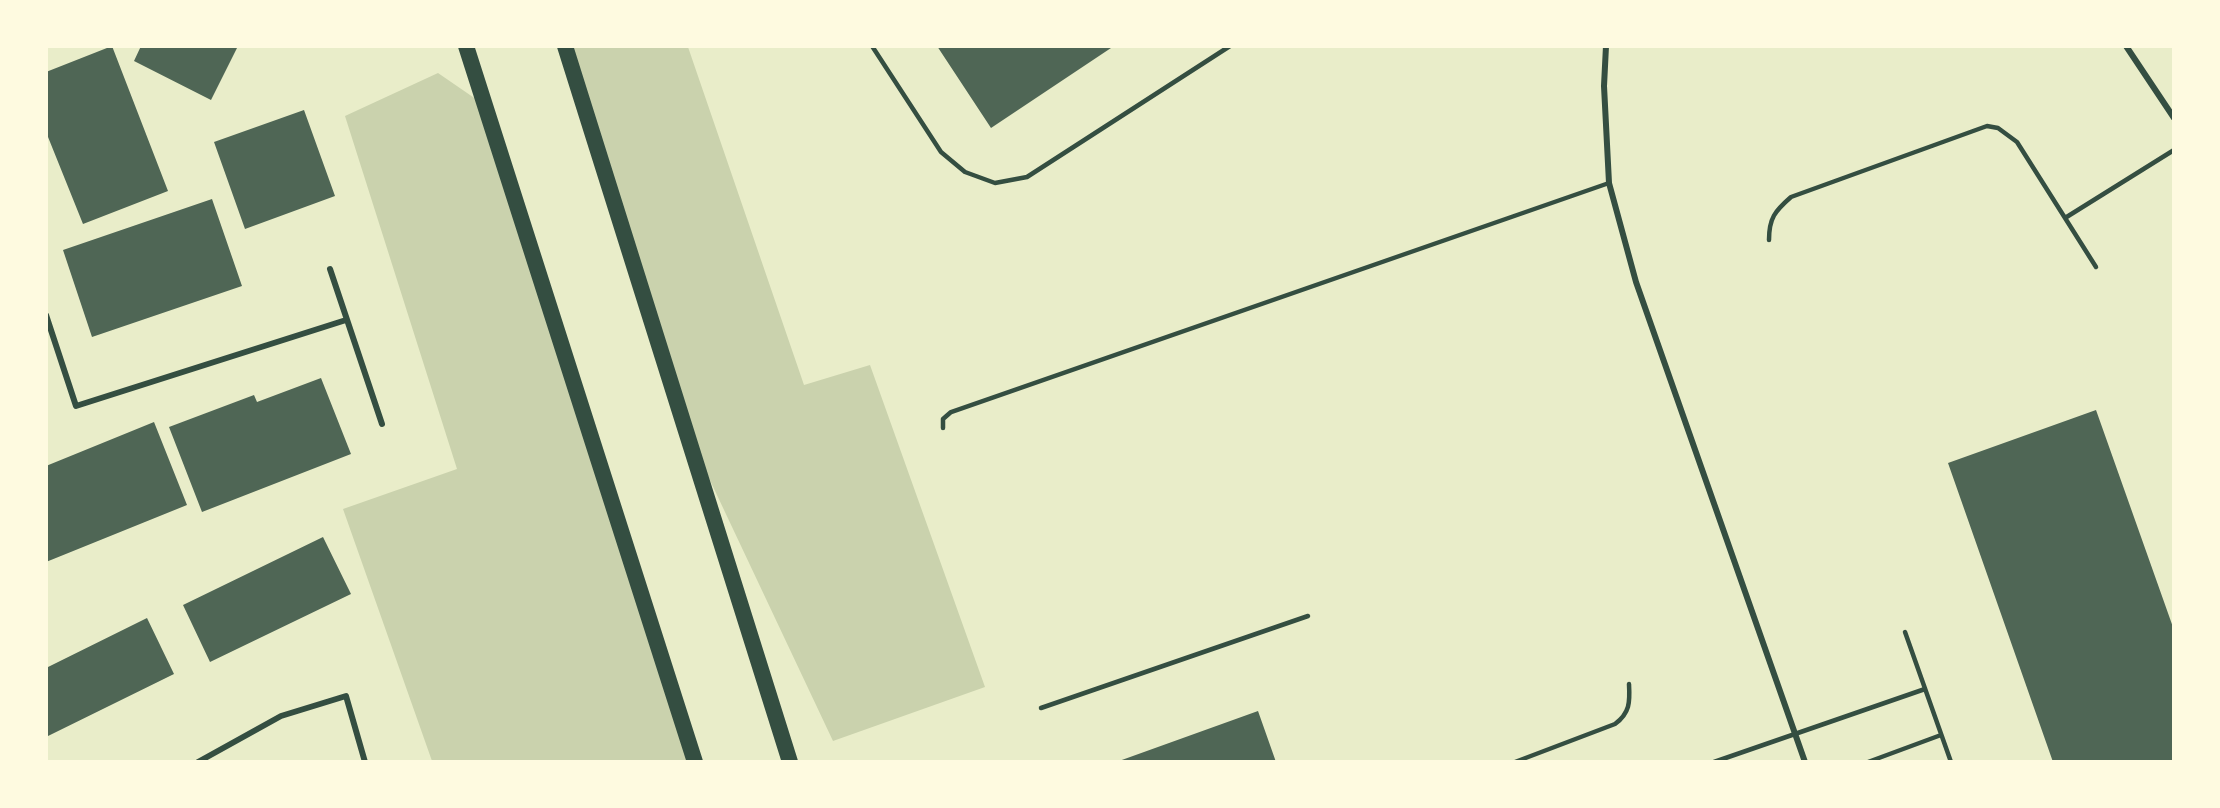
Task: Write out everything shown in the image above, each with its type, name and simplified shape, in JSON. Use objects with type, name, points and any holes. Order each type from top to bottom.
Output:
[{"type":"highway","points":[[466,46],[695,762]]},
{"type":"highway","points":[[565,46],[790,762]]},
{"type":"street","points":[[1606,46],[1604,86],[1609,183],[1636,282],[1805,762]]},
{"type":"street","points":[[2126,46],[2174,118]]},
{"type":"street","points":[[330,269],[382,424]]},
{"type":"street","points":[[46,315],[76,406],[346,320]]},
{"type":"street","points":[[198,762],[281,716],[346,696],[365,762]]},
{"type":"lane","points":[[872,46],[941,152],[965,172],[995,183],[1027,177],[1230,46]]},
{"type":"lane","points":[[1769,240],[1769,225],[1777,210],[1791,197],[1986,126],[1998,128],[2017,142],[2096,267]]},
{"type":"lane","points":[[2065,218],[2174,150]]},
{"type":"lane","points":[[944,428],[943,419],[951,412],[1609,183]]},
{"type":"lane","points":[[1041,708],[1308,616]]},
{"type":"lane","points":[[1905,632],[1951,762]]},
{"type":"lane","points":[[1515,762],[1615,724],[1625,717],[1630,701],[1629,684]]},
{"type":"lane","points":[[1714,762],[1925,689]]},
{"type":"lane","points":[[1868,762],[1941,735]]},
{"type":"green space","points":[[565,47],[688,47],[804,385],[870,365],[985,687],[833,741],[683,423]]},
{"type":"green space","points":[[438,73],[486,106],[698,761],[432,761],[343,509],[457,469],[345,116]]},
{"type":"building","points":[[112,46],[168,191],[83,224],[46,132],[46,72]]},
{"type":"building","points":[[141,46],[238,46],[211,100],[134,61]]},
{"type":"building","points":[[937,46],[1114,46],[991,128]]},
{"type":"building","points":[[304,110],[335,196],[245,229],[214,142]]},
{"type":"building","points":[[212,199],[242,286],[92,337],[63,250]]},
{"type":"building","points":[[321,378],[351,454],[202,512],[169,427],[254,395],[257,402]]},
{"type":"building","points":[[2096,410],[2174,630],[2174,762],[2053,762],[1948,463]]},
{"type":"building","points":[[154,422],[187,505],[46,562],[46,466]]},
{"type":"building","points":[[323,537],[351,594],[210,662],[183,605]]},
{"type":"building","points":[[147,618],[174,674],[46,737],[46,668]]},
{"type":"building","points":[[1258,711],[1276,762],[1119,762],[1119,761]]}]
